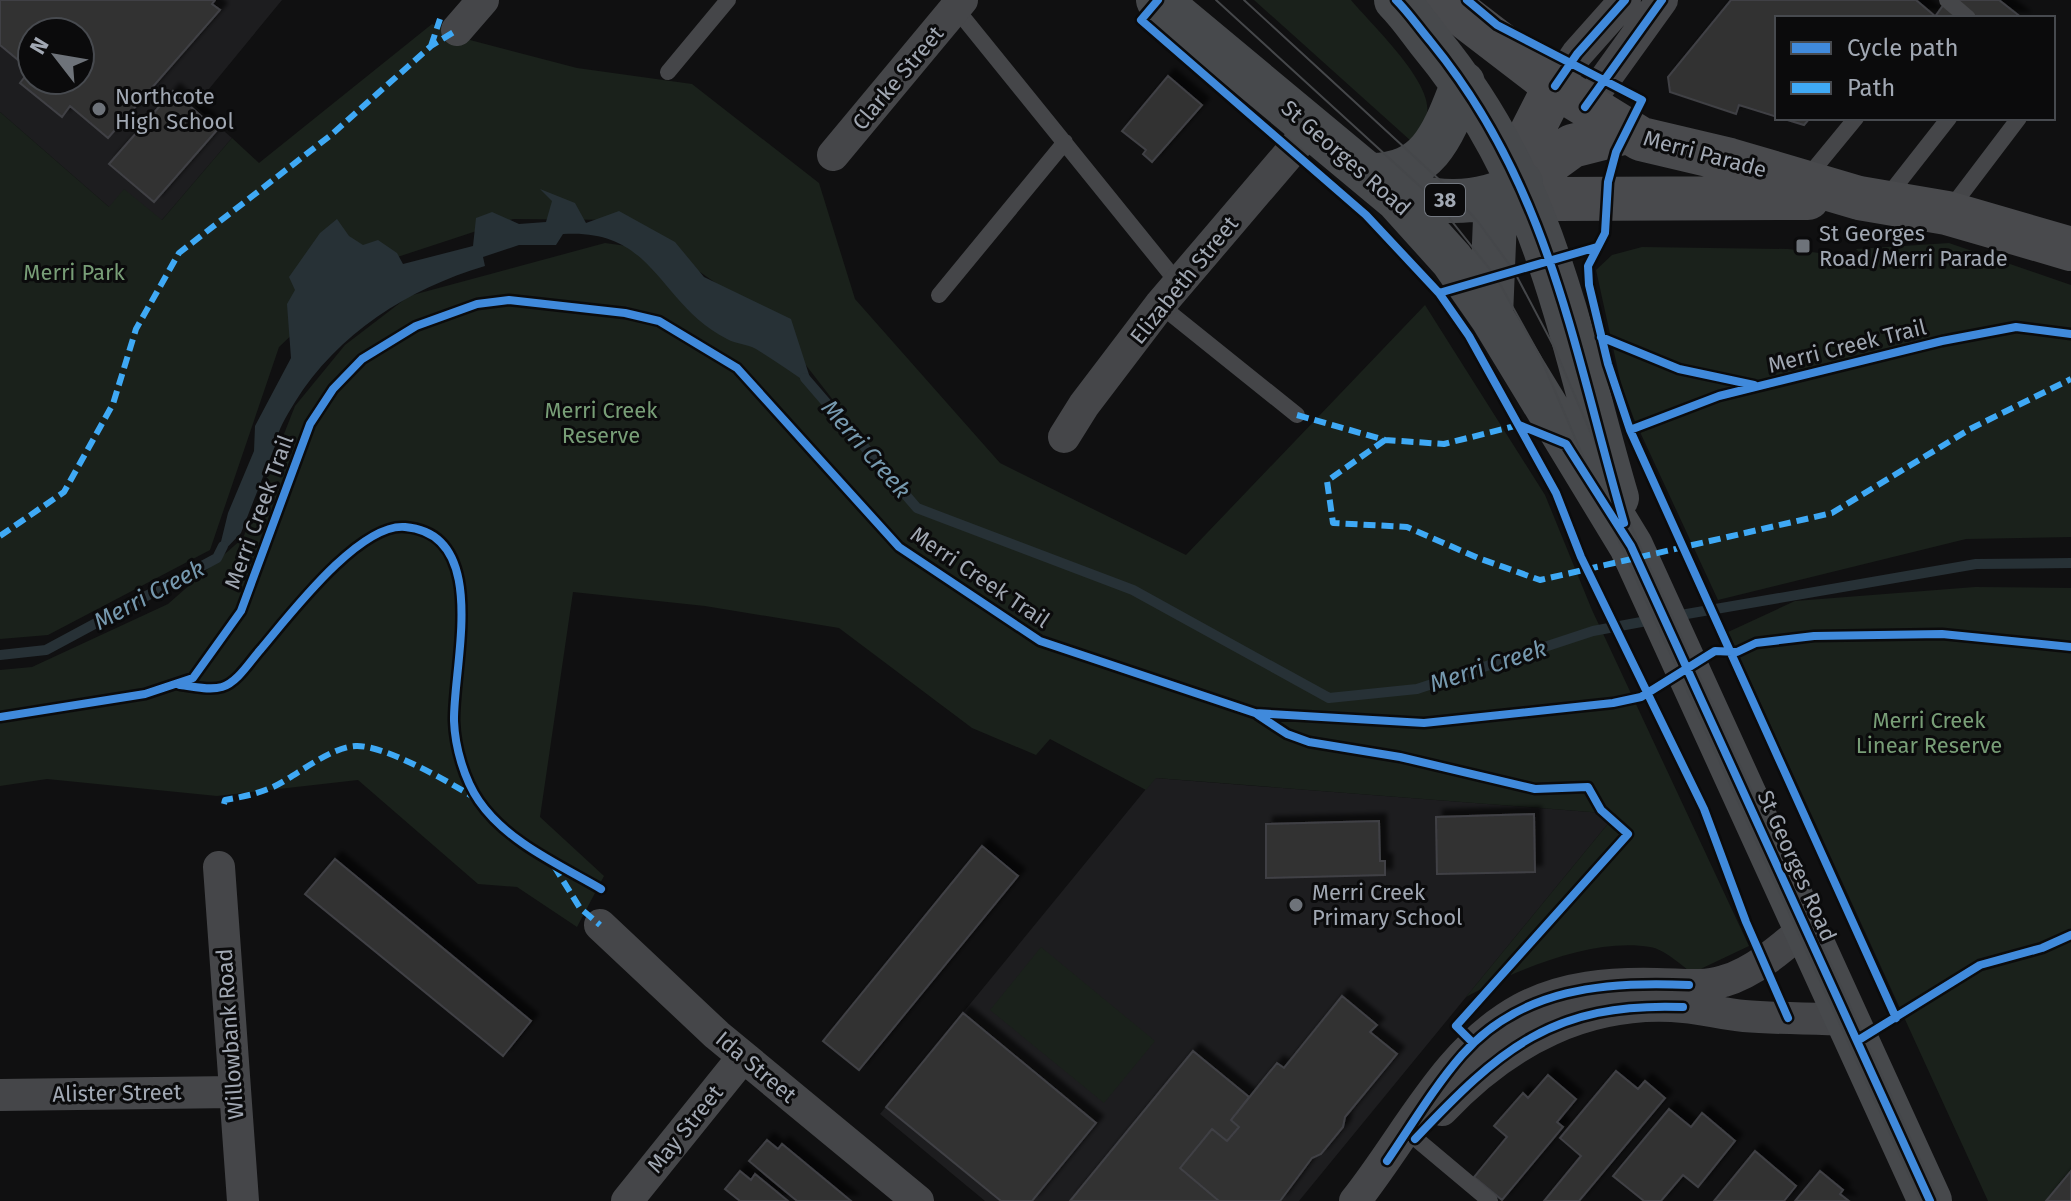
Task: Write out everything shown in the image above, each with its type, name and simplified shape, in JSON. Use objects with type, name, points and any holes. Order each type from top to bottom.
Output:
[{"type":"highway","name":"St Georges Road","points":[[1158,0],[1371,175],[1452,260],[1500,330],[1631,546],[1930,1201]]},
{"type":"highway","name":"St Georges Road","points":[[1396,0],[1488,119],[1521,183],[1551,259],[1631,546]]},
{"type":"highway","points":[[1371,175],[1405,171],[1420,161],[1441,134],[1463,83]]},
{"type":"highway","name":"38","points":[[1371,175],[1396,190],[1435,200],[1484,199],[1521,183]]},
{"type":"highway","points":[[1500,330],[1495,219],[1521,183]]},
{"type":"main road","points":[[1443,0],[1570,97],[1627,132]]},
{"type":"main road","points":[[1521,183],[1570,97]]},
{"type":"main road","name":"Merri Parade","points":[[1871,200],[1558,199],[1538,194],[1521,183],[1572,146],[1627,132],[1658,145],[1730,160],[1871,200],[1947,213],[2071,249]]},
{"type":"street","points":[[457,30],[483,0]]},
{"type":"street","points":[[1570,97],[1577,54],[1625,0]]},
{"type":"street","points":[[1570,97],[1662,0]]},
{"type":"street","name":"Clarke Street","points":[[833,155],[956,2]]},
{"type":"street","name":"Elizabeth Street","points":[[1064,437],[1084,405],[1169,294],[1311,128]]},
{"type":"street","name":"Willowbank Road","points":[[219,867],[243,1201]]},
{"type":"street","name":"Ida Street","points":[[600,925],[743,1057],[918,1201]]},
{"type":"street","points":[[1355,1201],[1462,1055],[1520,1010],[1590,986],[1702,985],[1727,981],[1749,970],[1805,928]]},
{"type":"street","points":[[1387,1161],[1415,1138],[1477,1074],[1507,1052],[1545,1031],[1599,1012],[1661,1006],[1743,1016],[1847,1020]]},
{"type":"street","name":"May Street","points":[[627,1201],[743,1057]]},
{"type":"street","name":"Alister Street","points":[[0,1095],[234,1092]]},
{"type":"lane","points":[[668,72],[728,0]]},
{"type":"lane","points":[[1947,0],[1966,16]]},
{"type":"lane","points":[[956,2],[1065,142],[1169,294],[1297,415]]},
{"type":"lane","points":[[1804,182],[1854,120]]},
{"type":"lane","points":[[1871,200],[1947,120]]},
{"type":"lane","points":[[1947,213],[2017,120]]},
{"type":"lane","points":[[939,295],[1065,142]]},
{"type":"lane","points":[[1415,1138],[1490,1201]]},
{"type":"shaded area","name":"Northcote High School","points":[[0,0],[282,0],[195,106],[232,138],[162,220],[109,207],[0,112]]},
{"type":"shaded area","points":[[540,189],[575,203],[586,223],[619,211],[675,242],[704,277],[791,319],[813,387],[756,349],[730,341],[704,324],[654,271],[618,243],[594,235],[563,234],[556,245],[519,245],[483,257],[485,266],[429,287],[402,301],[377,317],[332,355],[295,402],[278,434],[241,533],[217,558],[228,513],[254,451],[255,426],[291,358],[287,304],[295,290],[289,277],[320,233],[337,219],[349,236],[363,245],[378,240],[397,253],[403,264],[473,246],[476,218],[492,212],[519,224],[546,222],[552,201]]},
{"type":"shaded area","name":"Merri Creek Primary School","points":[[1155,778],[1616,814],[1299,1201],[985,1201],[880,1114]]},
{"type":"green space","points":[[1254,0],[1351,0],[1411,70],[1426,100],[1427,113],[1423,124],[1411,141]]},
{"type":"green space","points":[[432,24],[470,40],[577,68],[692,84],[819,183],[855,299],[1000,463],[1186,555],[1425,305],[1545,495],[1592,610],[1749,946],[1692,973],[1650,947],[1628,945],[1580,951],[1508,976],[1466,997],[1616,814],[1156,778],[1146,790],[1050,739],[1036,755],[972,728],[839,628],[705,606],[573,592],[540,817],[604,876],[577,927],[517,887],[478,884],[358,780],[217,796],[47,779],[0,786],[0,670],[32,667],[168,604],[243,538],[295,406],[345,345],[409,296],[605,243],[656,250],[760,325],[902,489],[774,324],[626,220],[513,219],[361,269],[279,347],[210,550],[48,635],[0,639],[0,112],[109,207],[124,189],[162,220],[232,138],[259,163]]},
{"type":"green space","points":[[1949,243],[2071,285],[2071,537],[1966,539],[1718,600],[1634,419],[1621,384],[1596,270],[1612,255],[1642,247],[1788,249],[1859,258],[1862,255],[1856,249]]},
{"type":"green space","name":"Merri Creek Linear Reserve","points":[[1975,587],[2071,588],[2071,1171],[2046,1201],[1988,1201],[1728,632],[1795,601]]},
{"type":"green space","points":[[1041,947],[1155,1041],[1104,1103],[990,1010]]},
{"type":"building","points":[[0,0],[215,0],[212,4],[220,10],[108,138],[70,106],[62,117],[36,96],[96,96],[96,16],[16,16],[16,58],[0,45]]},
{"type":"building","points":[[1731,0],[1916,0],[1935,16],[1775,16],[1775,116],[1739,105],[1736,114],[1670,92],[1668,77]]},
{"type":"building","points":[[1947,0],[1999,0],[2019,16],[1935,16]]},
{"type":"building","points":[[1168,76],[1202,105],[1152,162],[1143,154],[1146,150],[1122,131]]},
{"type":"building","points":[[173,91],[217,130],[154,202],[109,164]]},
{"type":"building","points":[[1788,120],[1808,120],[1804,125]]},
{"type":"building","points":[[1534,814],[1535,872],[1437,874],[1436,817]]},
{"type":"building","points":[[1379,821],[1380,861],[1385,861],[1385,875],[1266,878],[1266,824]]},
{"type":"building","points":[[982,846],[1018,876],[859,1070],[823,1041]]},
{"type":"building","points":[[335,859],[531,1021],[503,1056],[305,894]]},
{"type":"building","points":[[1342,996],[1377,1025],[1370,1032],[1397,1054],[1345,1117],[1343,1127],[1321,1154],[1312,1158],[1280,1201],[1219,1201],[1180,1168],[1212,1129],[1227,1141],[1239,1127],[1231,1120],[1277,1063],[1284,1068]]},
{"type":"building","points":[[963,1013],[1096,1123],[1032,1201],[1001,1201],[886,1107]]},
{"type":"building","points":[[1193,1051],[1249,1097],[1231,1120],[1239,1127],[1227,1141],[1212,1129],[1180,1168],[1219,1201],[1070,1201]]},
{"type":"building","points":[[1616,1071],[1638,1089],[1645,1081],[1665,1098],[1579,1201],[1544,1201],[1581,1156],[1560,1138]]},
{"type":"building","points":[[1548,1075],[1576,1099],[1557,1122],[1563,1127],[1502,1200],[1474,1177],[1507,1137],[1494,1126],[1523,1093],[1528,1098]]},
{"type":"building","points":[[1669,1109],[1691,1127],[1702,1113],[1735,1141],[1698,1187],[1683,1175],[1661,1201],[1644,1201],[1613,1176]]},
{"type":"building","points":[[767,1140],[778,1149],[782,1144],[851,1201],[797,1201],[749,1161]]},
{"type":"building","points":[[1755,1151],[1796,1186],[1784,1201],[1714,1201]]},
{"type":"building","points":[[740,1171],[751,1180],[755,1174],[788,1201],[740,1201],[725,1189]]},
{"type":"building","points":[[1820,1171],[1843,1190],[1840,1194],[1849,1201],[1795,1201]]},
{"type":"building","points":[[2071,1171],[2071,1201],[2046,1201]]},
{"type":"waterway","name":"Merri Creek","points":[[805,378],[917,508],[1133,590],[1329,698],[1417,689],[1593,631],[1652,620]]},
{"type":"waterway","name":"Merri Creek","points":[[0,655],[46,650],[217,558],[223,546]]},
{"type":"waterway","name":"Merri Creek","points":[[1675,616],[1976,564],[2071,563]]},
{"type":"tram line","points":[[1216,0],[1435,200],[1496,277],[1540,356],[1623,550],[1921,1201]]},
{"type":"tram line","points":[[1244,0],[1443,183],[1479,223],[1514,271],[1553,345],[1637,540],[1939,1201]]},
{"type":"marked path","points":[[431,46],[440,19]]},
{"type":"marked path","points":[[0,536],[64,492],[113,404],[136,329],[179,253],[331,135],[431,46],[457,30]]},
{"type":"marked path","points":[[1385,440],[1327,481],[1333,523],[1407,527],[1478,558],[1540,580],[1832,513],[1970,429],[2071,379]]},
{"type":"marked path","points":[[1297,415],[1385,440],[1444,444],[1519,425]]},
{"type":"marked path","points":[[224,804],[225,800],[273,787],[335,751],[356,746],[400,758],[475,798]]},
{"type":"marked path","points":[[554,866],[580,908],[600,925]]},
{"type":"cycle path","points":[[1158,0],[1141,20],[1366,215],[1439,293],[1469,336],[1556,493],[1581,557],[1704,809],[1746,922],[1788,1018]]},
{"type":"cycle path","points":[[1396,0],[1471,97],[1504,154],[1531,212],[1572,332],[1624,523]]},
{"type":"cycle path","points":[[1467,0],[1497,25],[1642,100],[1616,152],[1608,182],[1605,233],[1588,266],[1589,285],[1608,364],[1630,430]]},
{"type":"cycle path","points":[[1555,86],[1577,54],[1625,0]]},
{"type":"cycle path","points":[[1585,107],[1662,0]]},
{"type":"cycle path","points":[[1439,293],[1597,247]]},
{"type":"cycle path","name":"Merri Creek Trail","points":[[0,717],[145,694],[193,678],[241,611],[310,424],[333,389],[362,359],[416,326],[477,304],[509,300],[625,313],[659,321],[737,368],[899,547],[1040,641],[1255,713],[1424,723],[1613,703],[1641,697],[1715,651],[1737,652],[1756,643],[1814,636],[1942,634],[2071,647]]},
{"type":"cycle path","name":"Merri Creek Trail","points":[[1896,1018],[1630,430],[1719,396],[1942,341],[2016,327],[2071,334]]},
{"type":"cycle path","points":[[1601,337],[1679,369],[1754,385]]},
{"type":"cycle path","points":[[1519,425],[1566,444],[1631,546],[1930,1201]]},
{"type":"cycle path","points":[[180,685],[217,688],[233,681],[326,574],[367,540],[387,530],[405,527],[432,535],[449,552],[458,577],[461,637],[454,721],[458,752],[469,783],[479,801],[504,829],[535,851],[601,889]]},
{"type":"cycle path","points":[[1258,715],[1287,734],[1309,742],[1400,757],[1535,789],[1588,787],[1601,810],[1628,834],[1456,1026],[1473,1043]]},
{"type":"cycle path","points":[[1857,1041],[1980,965],[2042,948],[2071,935]]},
{"type":"cycle path","points":[[1387,1161],[1432,1093],[1462,1055],[1485,1033],[1511,1015],[1566,993],[1626,985],[1689,985]]},
{"type":"cycle path","points":[[1415,1139],[1474,1080],[1532,1037],[1563,1023],[1598,1013],[1683,1007]]},
{"type":"place","name":"Northcote High School","points":[[99,109]]},
{"type":"place","name":"St Georges Road/Merri Parade","points":[[1803,246]]},
{"type":"place","name":"Merri Creek Primary School","points":[[1296,905]]},
{"type":"park label","name":"Merri Park","points":[[74,272]]},
{"type":"park label","name":"Merri Creek Reserve","points":[[601,422]]}]
